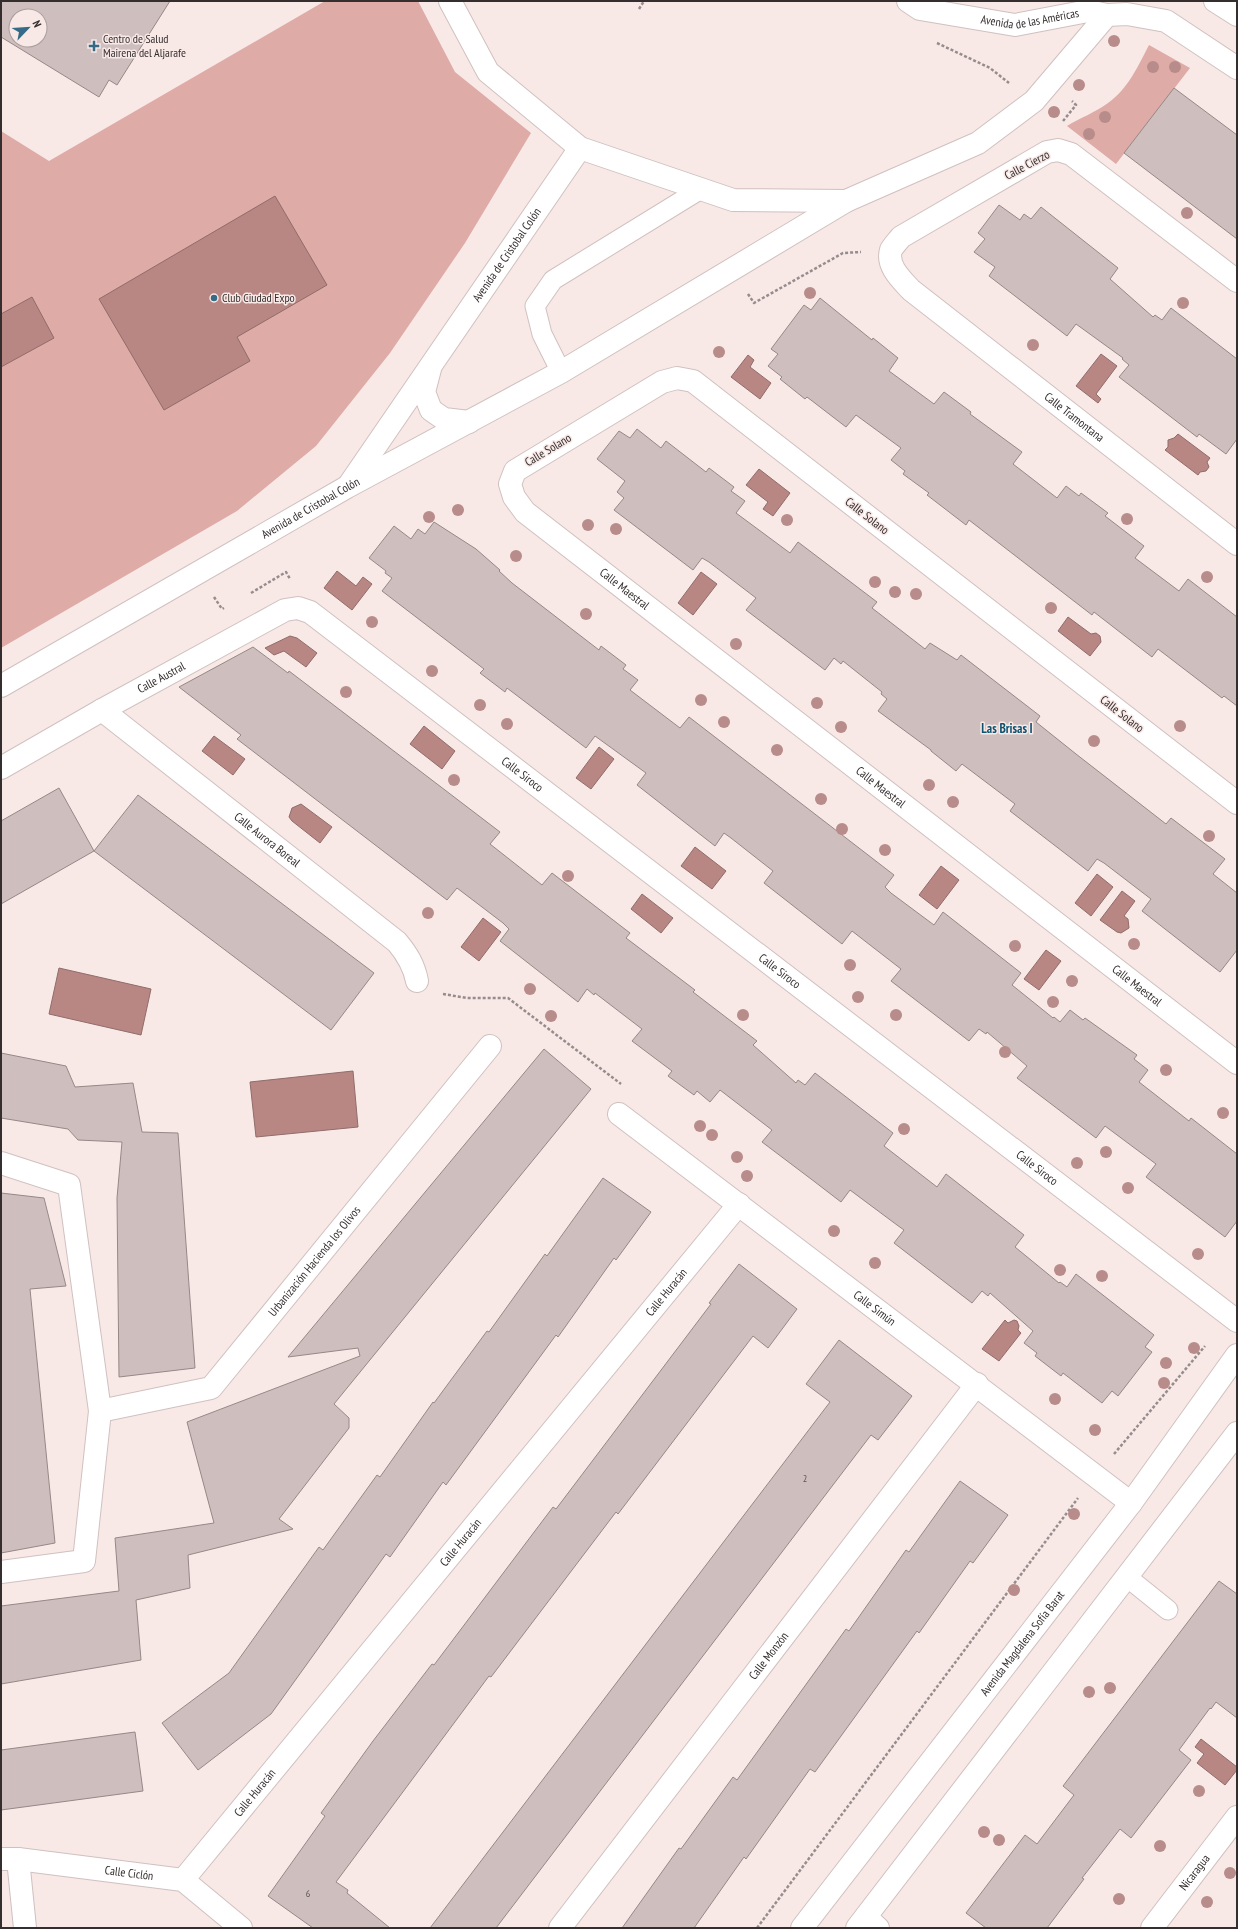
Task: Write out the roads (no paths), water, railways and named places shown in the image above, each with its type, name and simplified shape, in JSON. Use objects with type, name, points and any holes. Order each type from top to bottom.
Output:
[{"type":"street","points":[[450,1],[488,72],[580,148],[733,200],[846,201]]},
{"type":"street","name":"Avenida de las Américas","points":[[908,1],[920,9],[1015,25],[1088,11],[1107,15],[1127,14],[1166,21],[1237,68]]},
{"type":"street","points":[[1215,1],[1237,15]]},
{"type":"street","points":[[347,487],[561,372],[846,201],[978,143],[1034,101],[1107,15]]},
{"type":"street","name":"Avenida de Cristobal Colón","points":[[1,686],[347,487],[580,148]]},
{"type":"street","name":"Calle Cierzo","points":[[911,290],[898,276],[890,261],[891,249],[901,237],[1047,152],[1058,150],[1071,154],[1237,281]]},
{"type":"street","name":"Calle Tramontana","points":[[911,290],[1237,544]]},
{"type":"street","points":[[431,364],[424,392],[432,410],[444,419],[469,422]]},
{"type":"street","name":"Calle Solano","points":[[525,512],[514,497],[510,484],[515,471],[662,382],[677,378],[693,381],[1237,803]]},
{"type":"street","name":"Calle Maestral","points":[[525,512],[1237,1063]]},
{"type":"street","name":"Calle Austral","points":[[1,768],[102,710],[285,610],[298,608],[310,612],[323,621]]},
{"type":"street","name":"Calle Siroco","points":[[323,621],[1234,1318]]},
{"type":"street","name":"Calle Aurora Boreal","points":[[102,710],[397,942],[407,954],[414,968],[417,981]]},
{"type":"street","name":"Urbanización Hacienda los Olivos","points":[[100,1411],[211,1388],[490,1046]]},
{"type":"street","name":"Calle Simún","points":[[619,1114],[1132,1503]]},
{"type":"street","points":[[1,1163],[69,1185],[100,1411],[84,1561],[1,1572]]},
{"type":"street","name":"Calle Huracán","points":[[182,1880],[739,1204]]},
{"type":"street","name":"Avenida Magdalena Sofía Barat","points":[[802,1928],[1132,1503],[1237,1355]]},
{"type":"street","name":"Calle Monzón","points":[[560,1928],[977,1384]]},
{"type":"street","points":[[867,1924],[1237,1432]]},
{"type":"street","name":"Nicaragua","points":[[1152,1928],[1237,1817]]},
{"type":"street","points":[[9,1859],[25,1928]]},
{"type":"street","name":"Calle Ciclón","points":[[9,1859],[182,1880]]},
{"type":"street","points":[[182,1880],[241,1928]]},
{"type":"lane","points":[[561,372],[542,334],[535,306],[553,280],[701,189]]},
{"type":"lane","points":[[1127,1577],[1168,1610]]},
{"type":"place","name":"Centro de Salud Mairena del Aljarafe","points":[[94,46]]},
{"type":"place","name":"Club Ciudad Expo","points":[[214,298]]},
{"type":"district","name":"Las Brisas I","points":[[1007,728]]}]
